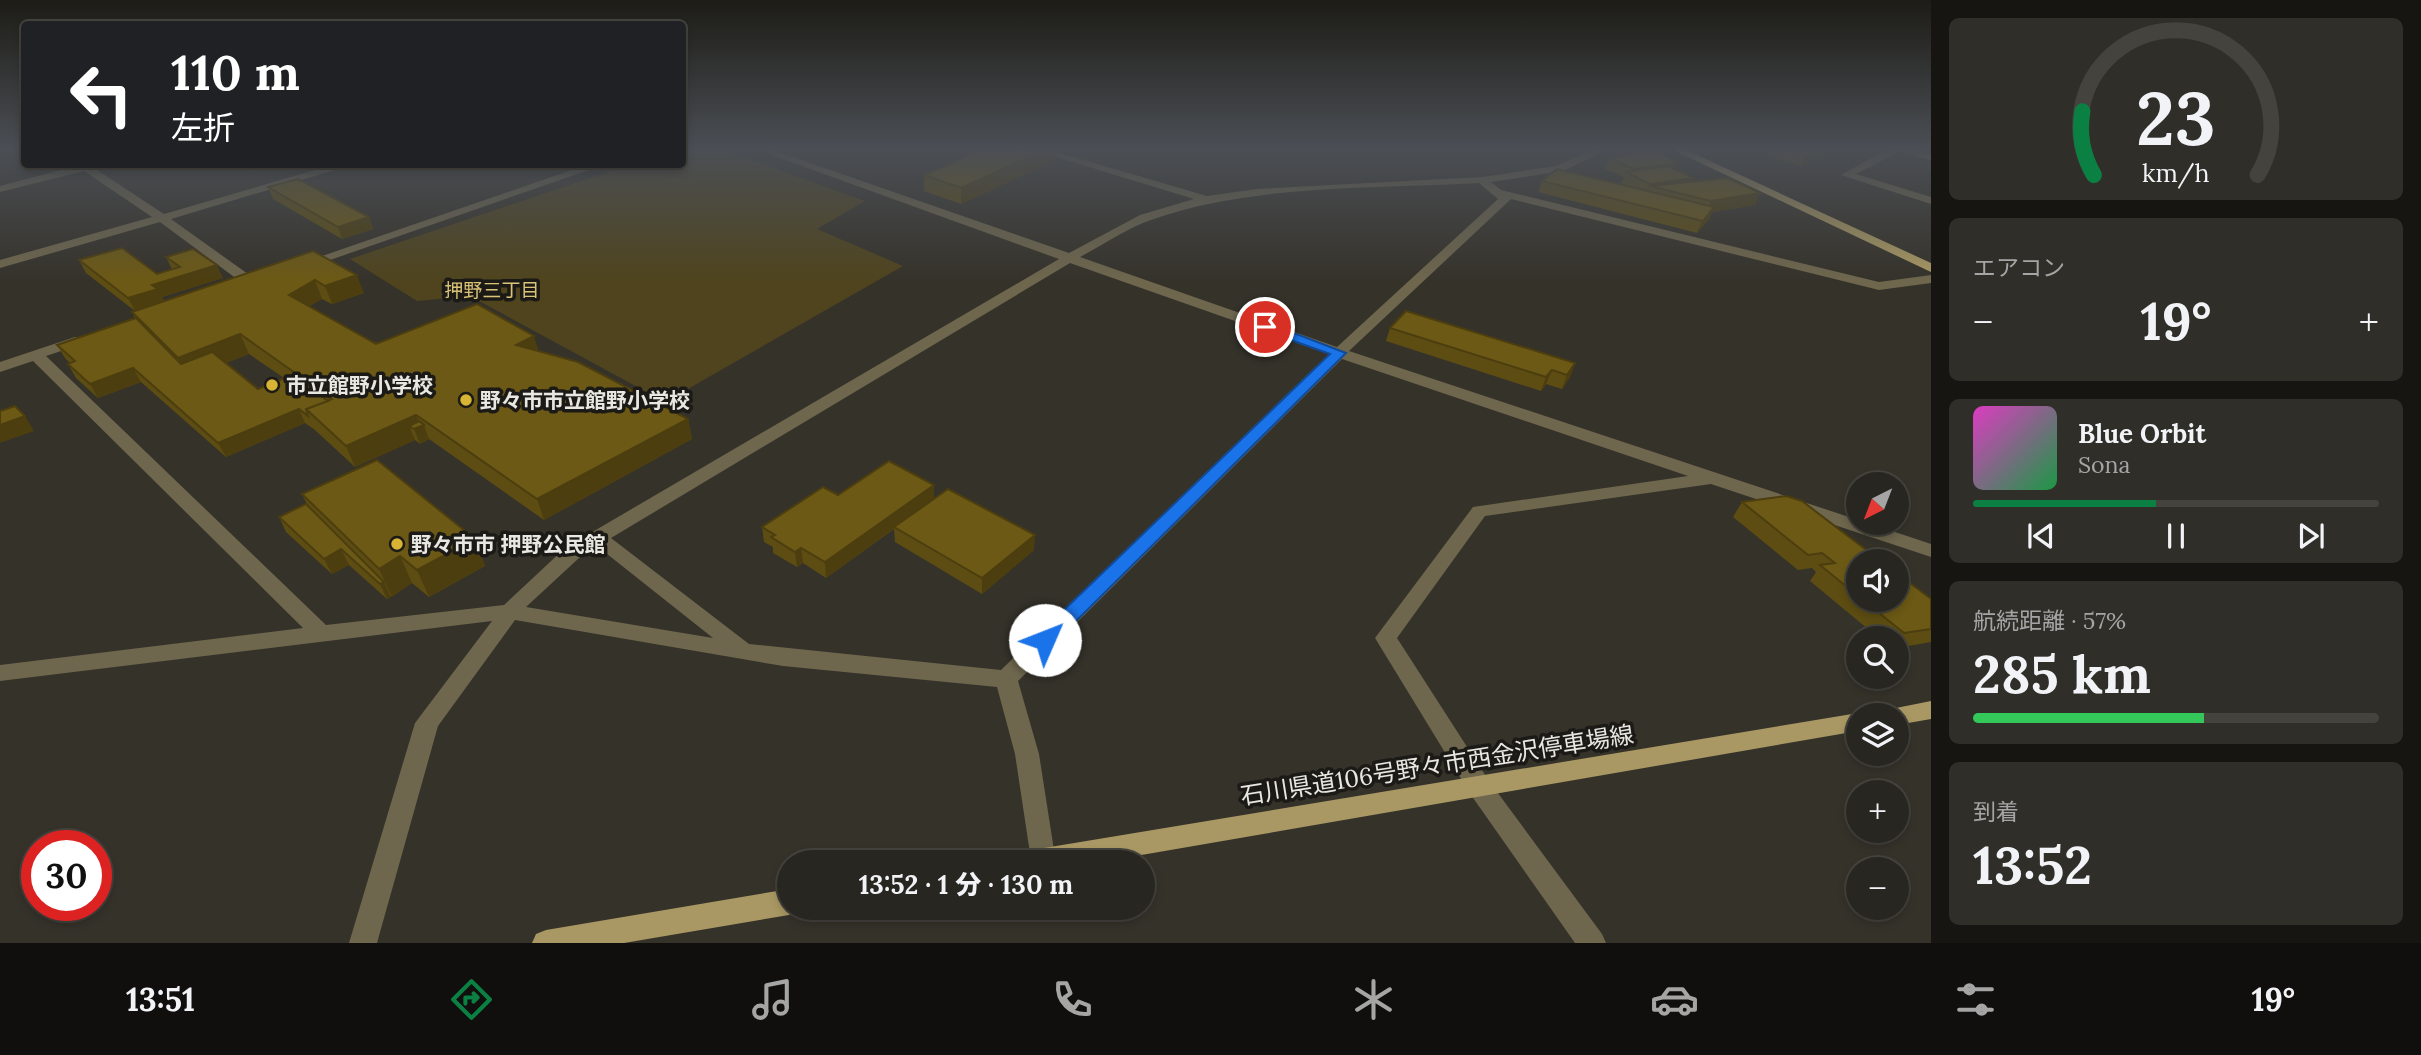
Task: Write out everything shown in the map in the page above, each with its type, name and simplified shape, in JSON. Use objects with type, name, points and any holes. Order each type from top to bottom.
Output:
[{"type":"main road","points":[[1770,193],[1931,268]]},
{"type":"main road","points":[[1909,714],[1931,710]]},
{"type":"main road","name":"石川県道106号野々市西金沢停車場線","points":[[1102,850],[1846,724]]},
{"type":"main road","points":[[546,943],[777,904]]},
{"type":"street","points":[[124,193],[250,282]]},
{"type":"street","points":[[0,264],[249,193]]},
{"type":"street","points":[[289,269],[515,193]]},
{"type":"street","points":[[885,193],[1339,353],[1931,551]]},
{"type":"street","points":[[1186,193],[1207,199]]},
{"type":"street","points":[[363,943],[427,723],[511,612],[572,554],[1069,258],[1144,219],[1207,199],[1250,193]]},
{"type":"street","points":[[1501,193],[1879,286],[1931,279]]},
{"type":"street","points":[[0,673],[511,612],[783,658],[1006,679],[1339,353],[1505,199],[1501,193]]},
{"type":"street","points":[[1905,193],[1931,201]]},
{"type":"street","points":[[0,367],[99,333]]},
{"type":"street","points":[[36,355],[321,633]]},
{"type":"street","points":[[1592,943],[1480,788],[1386,638],[1479,511],[1715,478]]},
{"type":"street","points":[[598,537],[743,651]]},
{"type":"street","points":[[1006,679],[1027,754],[1034,850]]},
{"type":"shaded area","points":[[546,193],[843,193],[865,201],[817,229],[903,266],[665,402],[470,296],[417,301],[350,259]]},
{"type":"building","points":[[279,193],[324,193],[369,217],[338,227]]},
{"type":"building","points":[[1590,193],[1656,193],[1714,207],[1703,221]]},
{"type":"building","points":[[1678,193],[1760,193],[1711,201]]},
{"type":"building","points":[[122,248],[157,274],[180,267],[166,257],[193,249],[217,265],[152,285],[158,289],[128,298],[79,260]]},
{"type":"building","name":"野々市市立館野小学校","points":[[313,251],[357,275],[325,286],[315,280],[289,295],[376,344],[477,304],[534,336],[516,345],[578,362],[688,419],[537,499],[416,415],[346,446],[306,409],[332,399],[240,334],[178,358],[132,312]]},
{"type":"building","points":[[1406,311],[1575,363],[1567,375],[1552,370],[1546,377],[1390,328]]},
{"type":"building","points":[[136,318],[181,364],[212,352],[258,389],[292,375],[328,401],[306,409],[308,416],[299,409],[218,443],[133,368],[90,384],[68,364],[75,361],[57,345]]},
{"type":"building","points":[[15,406],[25,416],[0,425],[0,411]]},
{"type":"building","points":[[419,421],[424,425],[414,429],[409,426]]},
{"type":"building","name":"野々市市 押野公民館","points":[[377,460],[475,539],[417,570],[400,556],[379,569],[302,494]]},
{"type":"building","points":[[889,461],[934,485],[825,562],[801,548],[795,552],[771,537],[775,535],[762,527],[823,487],[838,495]]},
{"type":"building","points":[[948,489],[1035,535],[982,578],[894,527]]},
{"type":"building","points":[[1786,496],[1802,501],[1865,549],[1846,549],[1846,586],[1820,565],[1835,563],[1822,553],[1808,555],[1742,502]]},
{"type":"building","points":[[306,504],[384,582],[380,584],[341,549],[324,559],[279,517]]},
{"type":"building","points":[[1909,582],[1931,599],[1931,629],[1909,632],[1909,626],[1895,626],[1878,612],[1909,612]]},
{"type":"place","name":"市立館野小学校","points":[[272,385]]},
{"type":"place","name":"野々市市立館野小学校","points":[[466,400]]},
{"type":"place","name":"野々市市 押野公民館","points":[[397,544]]},
{"type":"district","name":"押野三丁目","points":[[492,290]]},
{"type":"route","points":[[1045,640],[1339,353],[1265,327]]}]
